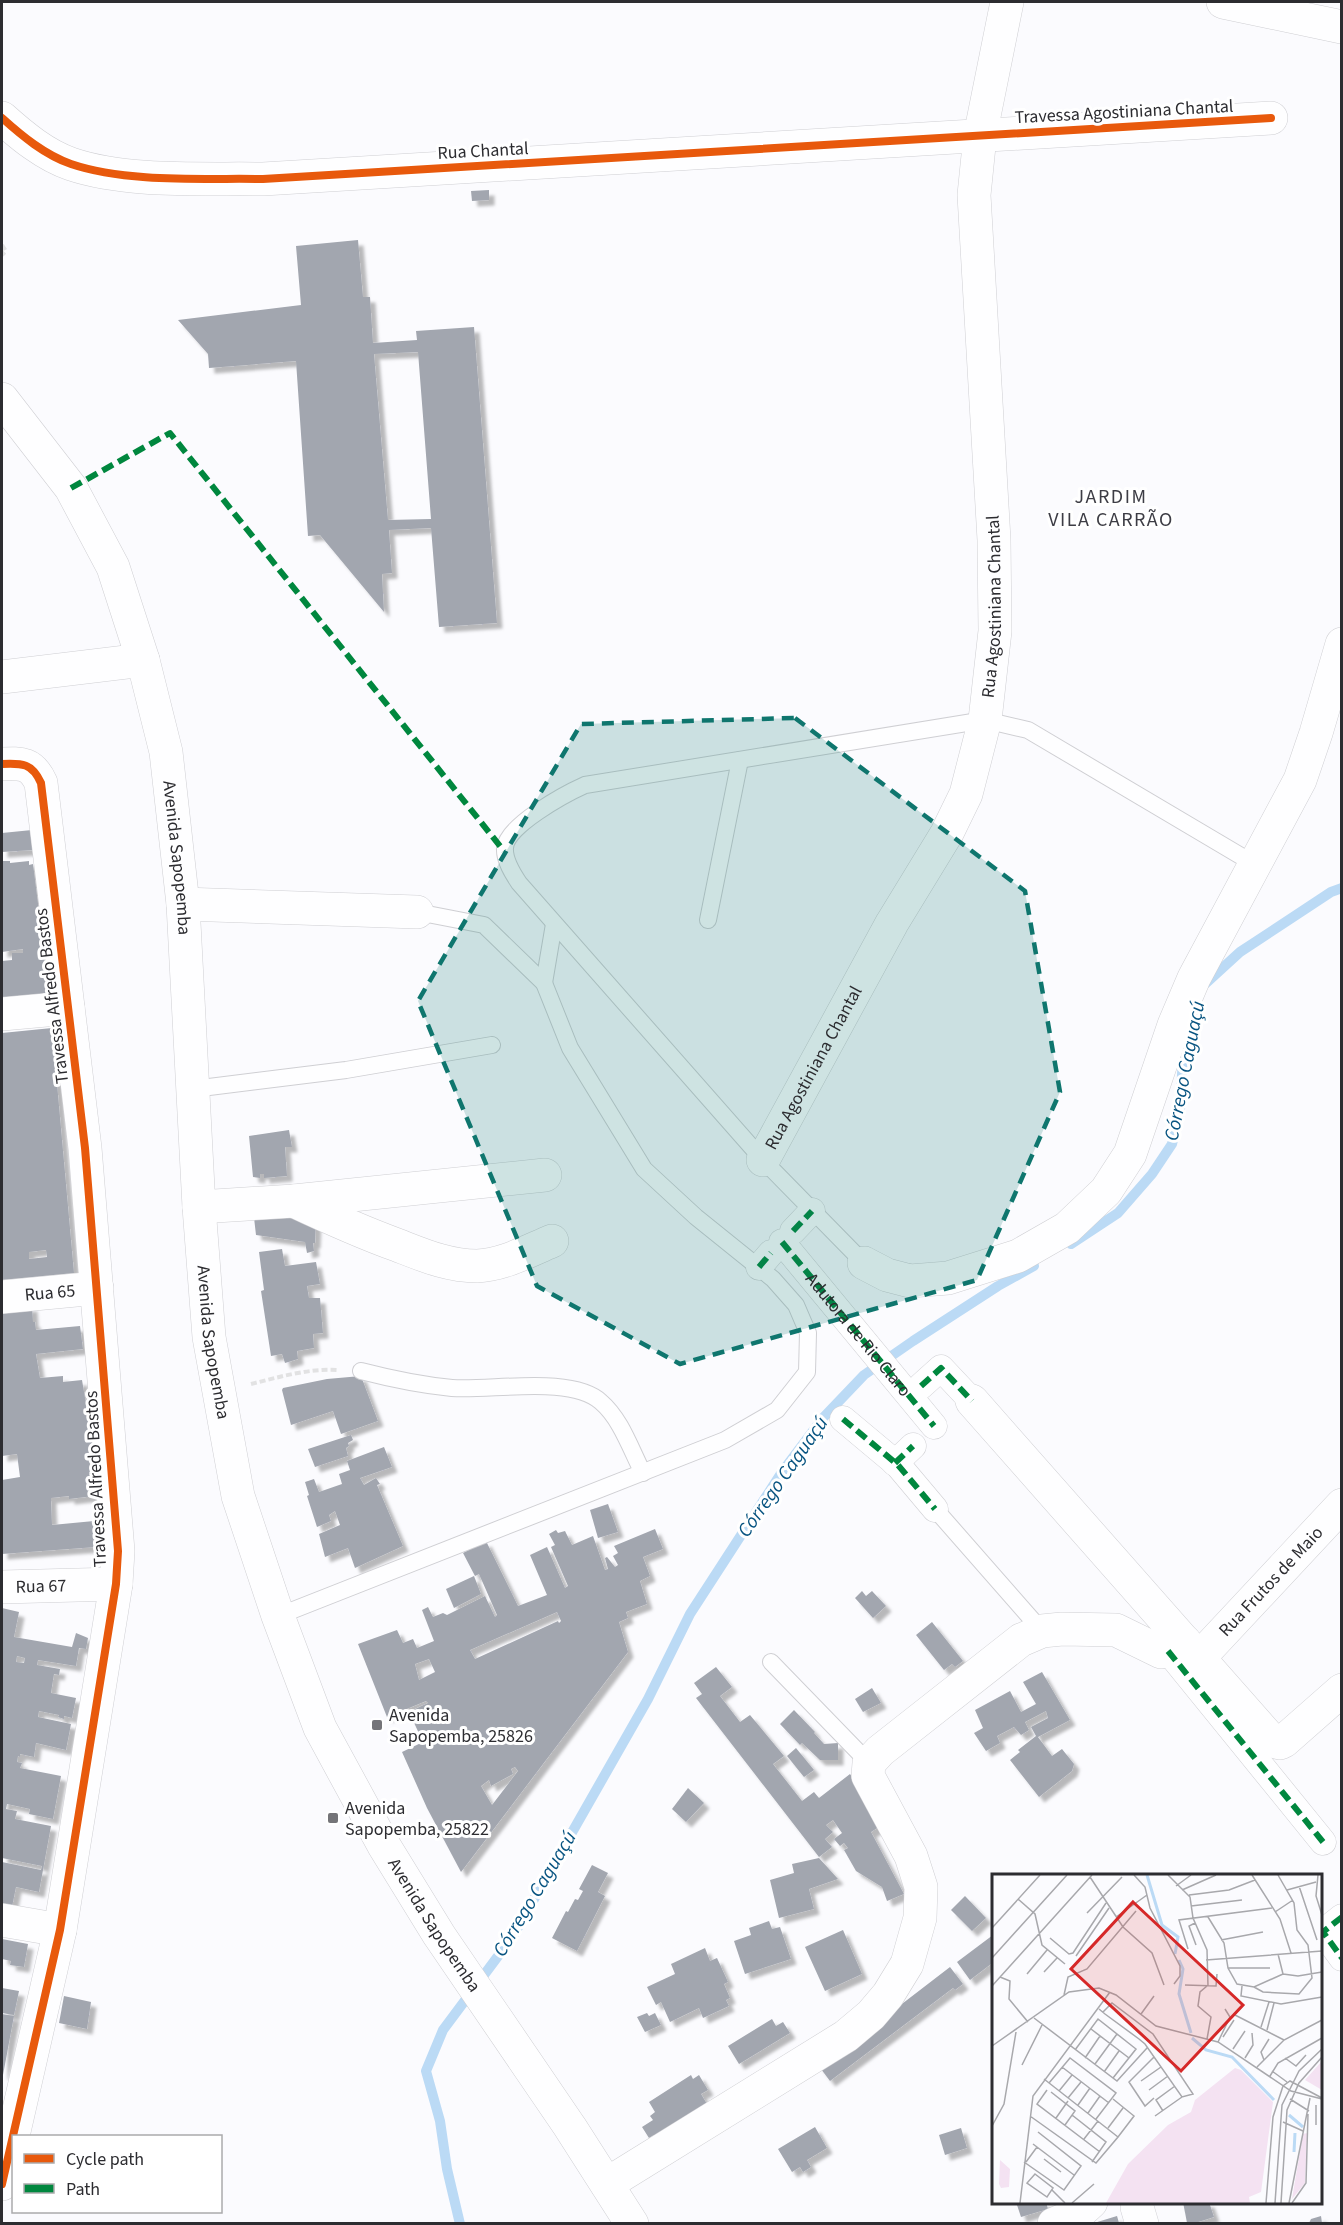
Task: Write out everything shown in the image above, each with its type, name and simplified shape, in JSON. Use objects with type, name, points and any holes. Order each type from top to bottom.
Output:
[{"type":"street","name":"Rua Agostiniana Chantal","points":[[763,1160],[892,923],[947,833],[966,794],[985,720],[995,631],[995,574],[974,195],[980,136],[1007,2]]},
{"type":"street","points":[[1223,2],[1295,9],[1341,27]]},
{"type":"street","name":"Rua Chantal","points":[[2,118],[30,142],[69,164],[107,172],[158,177],[263,179],[980,136]]},
{"type":"street","name":"Travessa Agostiniana Chantal","points":[[980,136],[1270,118]]},
{"type":"street","name":"Avenida Sapopemba","points":[[2,399],[71,488],[113,567],[143,660],[166,752],[183,904],[199,1207],[209,1337],[238,1496],[278,1616],[320,1728],[382,1844],[439,1935],[523,2057],[632,2223]]},
{"type":"street","points":[[864,1263],[887,1275],[910,1281],[948,1278],[1018,1256],[1067,1228],[1106,1191],[1130,1154],[1174,1025],[1194,978],[1300,780],[1341,644]]},
{"type":"street","points":[[2,677],[143,660]]},
{"type":"street","name":"Travessa Alfredo Bastos","points":[[13,2135],[60,1930],[116,1584],[118,1551],[85,1148],[42,783],[37,773],[16,766]]},
{"type":"street","points":[[183,904],[417,912]]},
{"type":"street","points":[[2,1014],[68,1008]]},
{"type":"street","points":[[199,1207],[294,1201],[545,1175]]},
{"type":"street","points":[[294,1201],[346,1226],[431,1258],[455,1264],[479,1266],[506,1260],[552,1241]]},
{"type":"street","points":[[776,1248],[812,1211]]},
{"type":"street","name":"Adutora de Rio Claro","points":[[776,1248],[934,1426]]},
{"type":"street","name":"Rua 65","points":[[2,1297],[97,1287]]},
{"type":"street","points":[[921,1386],[941,1368],[972,1401],[1184,1650],[1275,1742],[1284,1741],[1341,1690]]},
{"type":"street","points":[[843,1419],[904,1455],[935,1509]]},
{"type":"street","name":"Rua Frutos de Maio","points":[[1184,1650],[1341,1505]]},
{"type":"street","name":"Rua 67","points":[[2,1587],[116,1584]]},
{"type":"street","points":[[607,2184],[846,2036],[871,2015],[888,1995],[907,1964],[920,1918],[921,1887],[911,1856],[868,1776],[869,1763],[880,1751],[1021,1640],[1042,1631],[1116,1630],[1161,1652],[1184,1650]]},
{"type":"street","points":[[1184,1650],[1323,1842]]},
{"type":"street","points":[[1341,1917],[1323,1932],[1341,1958]]},
{"type":"street","points":[[2,1920],[60,1930]]},
{"type":"street","name":"Travessa Alfredo Bastos","points":[[2,2184],[12,2140]]},
{"type":"street","points":[[1054,2223],[1079,2213],[1089,2204]]},
{"type":"lane","points":[[864,1263],[763,1160],[512,874],[504,851],[511,833],[554,802],[585,785],[985,720],[1028,730],[1256,865]]},
{"type":"lane","points":[[708,920],[740,760]]},
{"type":"lane","points":[[278,1616],[725,1440],[777,1410],[807,1372],[808,1333],[796,1305],[773,1279],[776,1248],[696,1217],[644,1169],[570,1048],[544,983],[484,925],[417,912]]},
{"type":"lane","points":[[544,983],[554,924]]},
{"type":"lane","points":[[193,1089],[346,1070],[492,1046]]},
{"type":"lane","points":[[362,1371],[404,1382],[455,1388],[562,1387],[585,1391],[600,1401],[613,1415],[643,1473]]},
{"type":"lane","points":[[935,1509],[1042,1631]]},
{"type":"lane","points":[[771,1662],[869,1763]]},
{"type":"path","points":[[2,245],[6,251],[2,255]]},
{"type":"path","points":[[219,1393],[281,1377],[328,1369],[362,1371]]},
{"type":"highlighted area","points":[[795,718],[1025,891],[1060,1092],[977,1280],[680,1364],[537,1286],[418,1001],[581,724]]},
{"type":"building","points":[[489,190],[489,200],[472,201],[471,191]]},
{"type":"building","points":[[358,240],[363,297],[370,297],[373,343],[417,340],[416,331],[474,327],[497,623],[439,627],[431,528],[389,530],[392,573],[382,574],[384,612],[320,535],[308,536],[296,361],[209,368],[208,354],[178,320],[301,305],[296,246]],"holes":[[[418,352],[431,519],[388,520],[374,354]]]},
{"type":"building","points":[[32,830],[33,850],[2,852],[2,833]]},
{"type":"building","points":[[2,861],[10,861],[10,863],[29,861],[29,865],[33,864],[45,976],[47,976],[50,999],[3,1004],[2,961],[12,960],[12,953],[23,953],[23,949],[2,952]]},
{"type":"building","points":[[52,1028],[74,1273],[2,1280],[2,1033]],"holes":[[[46,1250],[47,1257],[29,1259],[29,1252]]]},
{"type":"building","points":[[289,1130],[292,1147],[285,1147],[287,1176],[264,1178],[264,1174],[260,1174],[260,1178],[253,1177],[249,1136]]},
{"type":"building","points":[[253,1209],[316,1217],[314,1251],[307,1253],[305,1242],[256,1235]]},
{"type":"building","points":[[282,1249],[285,1266],[316,1262],[320,1284],[307,1286],[309,1298],[320,1298],[323,1333],[313,1334],[314,1348],[297,1351],[298,1359],[285,1363],[282,1354],[271,1356],[261,1291],[264,1290],[259,1252]]},
{"type":"building","points":[[32,1306],[36,1330],[80,1326],[83,1349],[36,1354],[40,1378],[63,1376],[63,1382],[82,1380],[93,1446],[94,1496],[69,1499],[69,1496],[51,1498],[52,1525],[94,1521],[96,1547],[2,1554],[2,1480],[20,1477],[17,1454],[2,1456],[2,1308]]},
{"type":"building","points":[[361,1376],[378,1421],[341,1434],[333,1411],[291,1425],[283,1388],[327,1379]]},
{"type":"building","points":[[351,1435],[353,1440],[346,1448],[348,1456],[315,1467],[308,1449]]},
{"type":"building","points":[[384,1447],[392,1467],[360,1478],[364,1485],[376,1478],[380,1484],[377,1485],[403,1546],[355,1568],[348,1548],[325,1557],[319,1534],[340,1525],[335,1511],[329,1515],[331,1521],[317,1527],[305,1482],[314,1479],[319,1492],[342,1484],[339,1474],[350,1470],[347,1461]]},
{"type":"building","points":[[608,1504],[618,1532],[598,1538],[590,1510]]},
{"type":"building","points":[[655,1529],[663,1549],[643,1557],[650,1576],[640,1581],[647,1604],[626,1612],[628,1618],[619,1622],[628,1652],[461,1872],[427,1808],[402,1752],[423,1742],[409,1712],[428,1703],[426,1701],[387,1717],[358,1644],[397,1630],[403,1643],[413,1639],[417,1648],[434,1641],[422,1610],[428,1607],[433,1617],[443,1613],[447,1615],[485,1596],[495,1617],[497,1615],[479,1574],[475,1576],[463,1553],[486,1541],[518,1606],[547,1595],[530,1555],[547,1547],[565,1588],[568,1586],[551,1547],[555,1545],[549,1534],[556,1530],[558,1533],[565,1531],[572,1545],[593,1536],[605,1570],[608,1569],[605,1558],[607,1557],[615,1567],[618,1565],[613,1556],[618,1553],[614,1546]],"holes":[[[557,1612],[561,1621],[559,1623],[558,1621],[475,1659],[470,1650]],[[429,1659],[435,1672],[419,1680],[415,1664]],[[515,1767],[518,1771],[492,1805],[481,1786],[489,1780],[491,1786],[513,1774],[511,1769]]]},
{"type":"building","points":[[474,1576],[481,1594],[454,1608],[446,1589]]},
{"type":"building","points":[[862,1591],[866,1596],[872,1591],[886,1606],[873,1618],[855,1598]]},
{"type":"building","points":[[2,1608],[19,1612],[14,1637],[72,1647],[76,1633],[88,1638],[86,1649],[79,1648],[76,1666],[38,1660],[37,1665],[60,1669],[59,1675],[54,1674],[51,1693],[76,1698],[72,1718],[64,1716],[64,1719],[58,1717],[59,1715],[39,1711],[38,1717],[71,1724],[66,1750],[36,1743],[34,1757],[20,1754],[20,1757],[18,1756],[17,1762],[22,1763],[20,1768],[61,1776],[53,1819],[29,1814],[30,1809],[7,1804],[6,1809],[17,1811],[15,1819],[51,1826],[39,1892],[16,1887],[11,1912],[2,1910],[2,1862],[41,1870],[42,1866],[2,1858]],"holes":[[[17,1656],[25,1658],[24,1663],[16,1662]]]},
{"type":"building","points":[[932,1622],[963,1661],[955,1667],[952,1664],[944,1670],[916,1635]]},
{"type":"building","points":[[716,1667],[732,1687],[720,1696],[740,1722],[750,1715],[784,1756],[773,1764],[802,1801],[814,1792],[819,1798],[850,1774],[885,1823],[871,1832],[904,1894],[887,1901],[882,1887],[856,1871],[844,1850],[848,1848],[844,1843],[840,1846],[834,1839],[842,1833],[833,1820],[826,1825],[833,1832],[825,1839],[832,1847],[819,1857],[696,1698],[702,1694],[694,1683]]},
{"type":"building","points":[[1042,1672],[1070,1720],[1038,1737],[1052,1756],[1062,1749],[1074,1764],[1072,1771],[1039,1797],[1010,1760],[1020,1752],[1018,1750],[1036,1736],[1031,1727],[1048,1718],[1046,1711],[1025,1722],[1029,1730],[1021,1735],[1014,1727],[997,1736],[1000,1743],[986,1751],[974,1733],[983,1728],[975,1710],[1010,1691],[1021,1712],[1036,1704],[1023,1682]]},
{"type":"building","points":[[872,1688],[881,1703],[863,1712],[855,1699]]},
{"type":"building","points":[[794,1710],[824,1744],[838,1743],[838,1760],[820,1760],[802,1743],[800,1745],[780,1724]]},
{"type":"building","points":[[796,1748],[814,1770],[804,1777],[787,1756]]},
{"type":"building","points":[[688,1788],[704,1803],[686,1822],[672,1809]]},
{"type":"building","points":[[819,1858],[838,1879],[809,1889],[814,1909],[779,1918],[770,1880],[794,1873],[792,1864]]},
{"type":"building","points":[[592,1865],[608,1873],[598,1892],[605,1896],[577,1951],[552,1938],[566,1911],[568,1912],[575,1899],[578,1900],[583,1891],[579,1889]]},
{"type":"building","points":[[965,1896],[986,1918],[972,1931],[951,1910]]},
{"type":"building","points":[[769,1921],[772,1929],[780,1927],[791,1959],[745,1974],[734,1941],[751,1935],[749,1928]]},
{"type":"building","points":[[843,1930],[862,1974],[825,1991],[805,1947]]},
{"type":"building","points":[[992,1936],[992,1965],[970,1980],[957,1962]]},
{"type":"building","points":[[2,1939],[28,1944],[24,1967],[10,1965],[11,1961],[2,1959]]},
{"type":"building","points":[[705,1948],[710,1961],[717,1958],[728,1982],[724,1984],[730,1998],[726,2000],[729,2006],[703,2018],[699,2008],[670,2022],[661,2002],[656,2005],[647,1987],[675,1974],[671,1964]]},
{"type":"building","points":[[950,1967],[963,1984],[955,1990],[953,1988],[830,2081],[818,2065],[842,2050]]},
{"type":"building","points":[[2,1988],[19,1991],[14,2015],[2,2013]]},
{"type":"building","points":[[64,1996],[91,2002],[87,2029],[59,2023]]},
{"type":"building","points":[[647,2013],[649,2016],[655,2013],[661,2025],[645,2032],[637,2017]]},
{"type":"building","points":[[2,2014],[14,2016],[3,2075],[2,2074]]},
{"type":"building","points":[[772,2019],[776,2026],[783,2022],[790,2033],[739,2064],[728,2046]]},
{"type":"building","points":[[691,2075],[693,2079],[699,2075],[708,2090],[701,2094],[710,2109],[658,2141],[654,2135],[649,2138],[642,2127],[653,2120],[650,2116],[655,2112],[649,2102]]},
{"type":"building","points":[[815,2127],[827,2148],[807,2160],[811,2167],[803,2172],[800,2167],[792,2172],[778,2149]]},
{"type":"building","points":[[961,2128],[967,2148],[945,2155],[939,2135]]},
{"type":"building","points":[[1017,2204],[1047,2204],[1048,2209],[1021,2217]]},
{"type":"building","points":[[1183,2204],[1210,2204],[1214,2217],[1187,2223]]},
{"type":"building","points":[[1117,2216],[1119,2223],[1094,2223]]},
{"type":"building","points":[[1321,2216],[1322,2223],[1309,2223],[1311,2219]]},
{"type":"waterway","name":"Córrego Caguaçú","points":[[1205,984],[1240,952],[1331,892],[1342,888]]},
{"type":"waterway","name":"Córrego Caguaçú","points":[[1071,1244],[1118,1213],[1152,1174],[1172,1144],[1180,1110],[1183,1057],[1195,1013]]},
{"type":"waterway","name":"Córrego Caguaçú","points":[[460,2224],[447,2169],[440,2121],[426,2071],[443,2030],[513,1936],[648,1699],[690,1614],[782,1472],[822,1419],[864,1375],[998,1286],[1034,1266]]},
{"type":"marked path","points":[[71,488],[170,433],[504,851]]},
{"type":"marked path","points":[[793,1231],[812,1211]]},
{"type":"marked path","points":[[782,1242],[934,1426]]},
{"type":"marked path","points":[[759,1267],[771,1253]]},
{"type":"marked path","points":[[921,1386],[941,1368],[972,1401]]},
{"type":"marked path","points":[[843,1419],[898,1465],[935,1509]]},
{"type":"marked path","points":[[895,1463],[913,1446]]},
{"type":"marked path","points":[[1168,1651],[1323,1842]]},
{"type":"marked path","points":[[1342,1917],[1323,1932],[1342,1958]]},
{"type":"cycle path","points":[[2,118],[52,156],[93,170],[141,177],[263,179],[1271,118]]},
{"type":"cycle path","points":[[2,764],[26,766],[34,771],[41,783],[85,1148],[118,1551],[116,1584],[60,1930],[13,2135]]},
{"type":"cycle path","points":[[2,2184],[12,2140]]},
{"type":"place","name":"Avenida Sapopemba, 25826","points":[[377,1725]]},
{"type":"place","name":"Avenida Sapopemba, 25822","points":[[333,1818]]},
{"type":"district","name":"JARDIM VILA CARRÃO","points":[[1111,508]]}]
